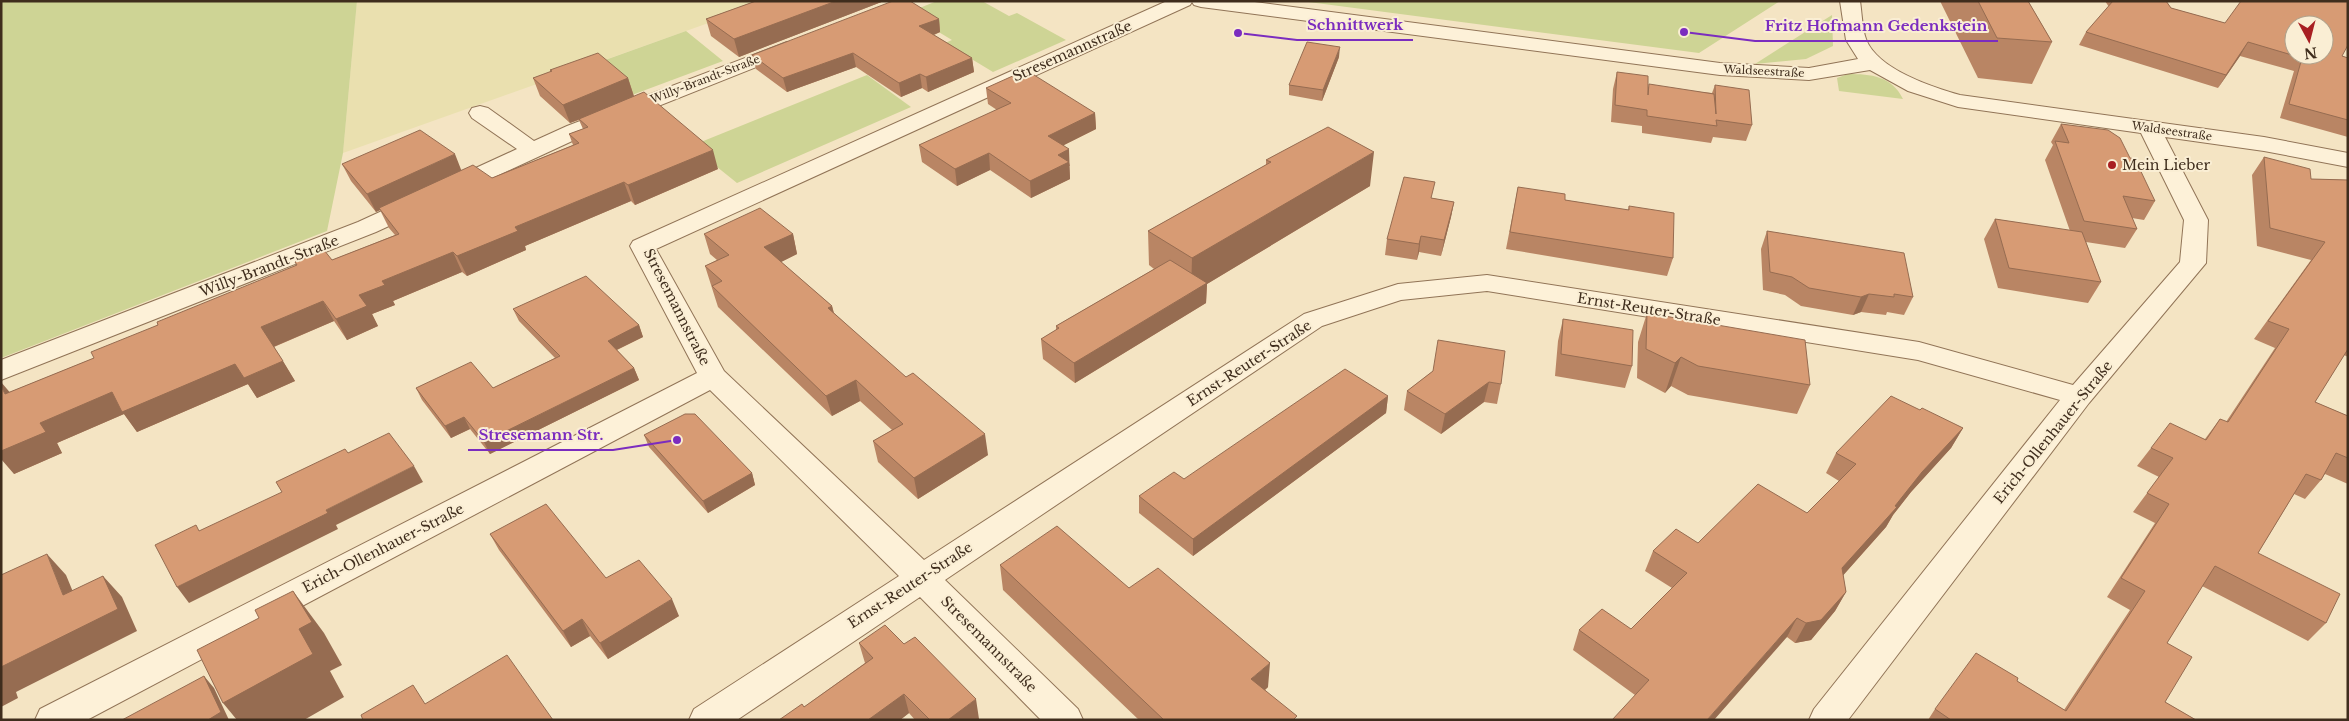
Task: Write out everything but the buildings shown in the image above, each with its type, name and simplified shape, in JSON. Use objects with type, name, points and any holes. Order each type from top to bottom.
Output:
[{"type":"street","name":"Stresemannstraße","points":[[1065,720],[922,578],[713,377],[642,246],[1183,1]]},
{"type":"street","name":"Waldseestraße","points":[[1201,1],[1720,69],[1809,74],[1874,63],[1895,78],[1920,89],[1958,101],[2264,144],[2348,160]]},
{"type":"street","points":[[1850,1],[1857,42],[1874,63]]},
{"type":"street","name":"Willy-Brandt-Straße","points":[[1,371],[367,227],[532,150],[628,109],[805,41]]},
{"type":"street","points":[[480,113],[532,150]]},
{"type":"street","name":"Erich-Ollenhauer-Straße","points":[[1827,720],[2079,396],[2193,263],[2196,220],[2148,128]]},
{"type":"street","name":"Ernst-Reuter-Straße","points":[[706,720],[1313,320],[1398,292],[1487,283],[1919,351],[2079,396]]},
{"type":"street","name":"Erich-Ollenhauer-Straße","points":[[53,720],[713,377]]},
{"type":"shaded area","points":[[357,1],[770,1],[343,153]]},
{"type":"green space","points":[[1,1],[357,1],[343,153],[327,231],[1,358]]},
{"type":"green space","points":[[937,1],[982,1],[1009,16],[1017,13],[1066,40],[993,72],[945,43],[952,40],[907,13]]},
{"type":"green space","points":[[1301,1],[1780,1],[1699,53]]},
{"type":"green space","points":[[1832,15],[1833,46],[1806,59],[1755,64]]},
{"type":"green space","points":[[686,31],[723,61],[632,95],[594,64]]},
{"type":"green space","points":[[1848,74],[1873,76],[1887,81],[1893,85],[1903,99],[1839,91],[1837,78]]},
{"type":"green space","points":[[867,75],[911,107],[737,183],[691,146]]},
{"type":"place","name":"Fritz Hofmann Gedenkstein","points":[[1684,32]]},
{"type":"place","name":"Schnittwerk","points":[[1238,33]]},
{"type":"place","name":"Mein Lieber","points":[[2112,165]]},
{"type":"place","name":"Stresemann Str.","points":[[677,440]]}]
